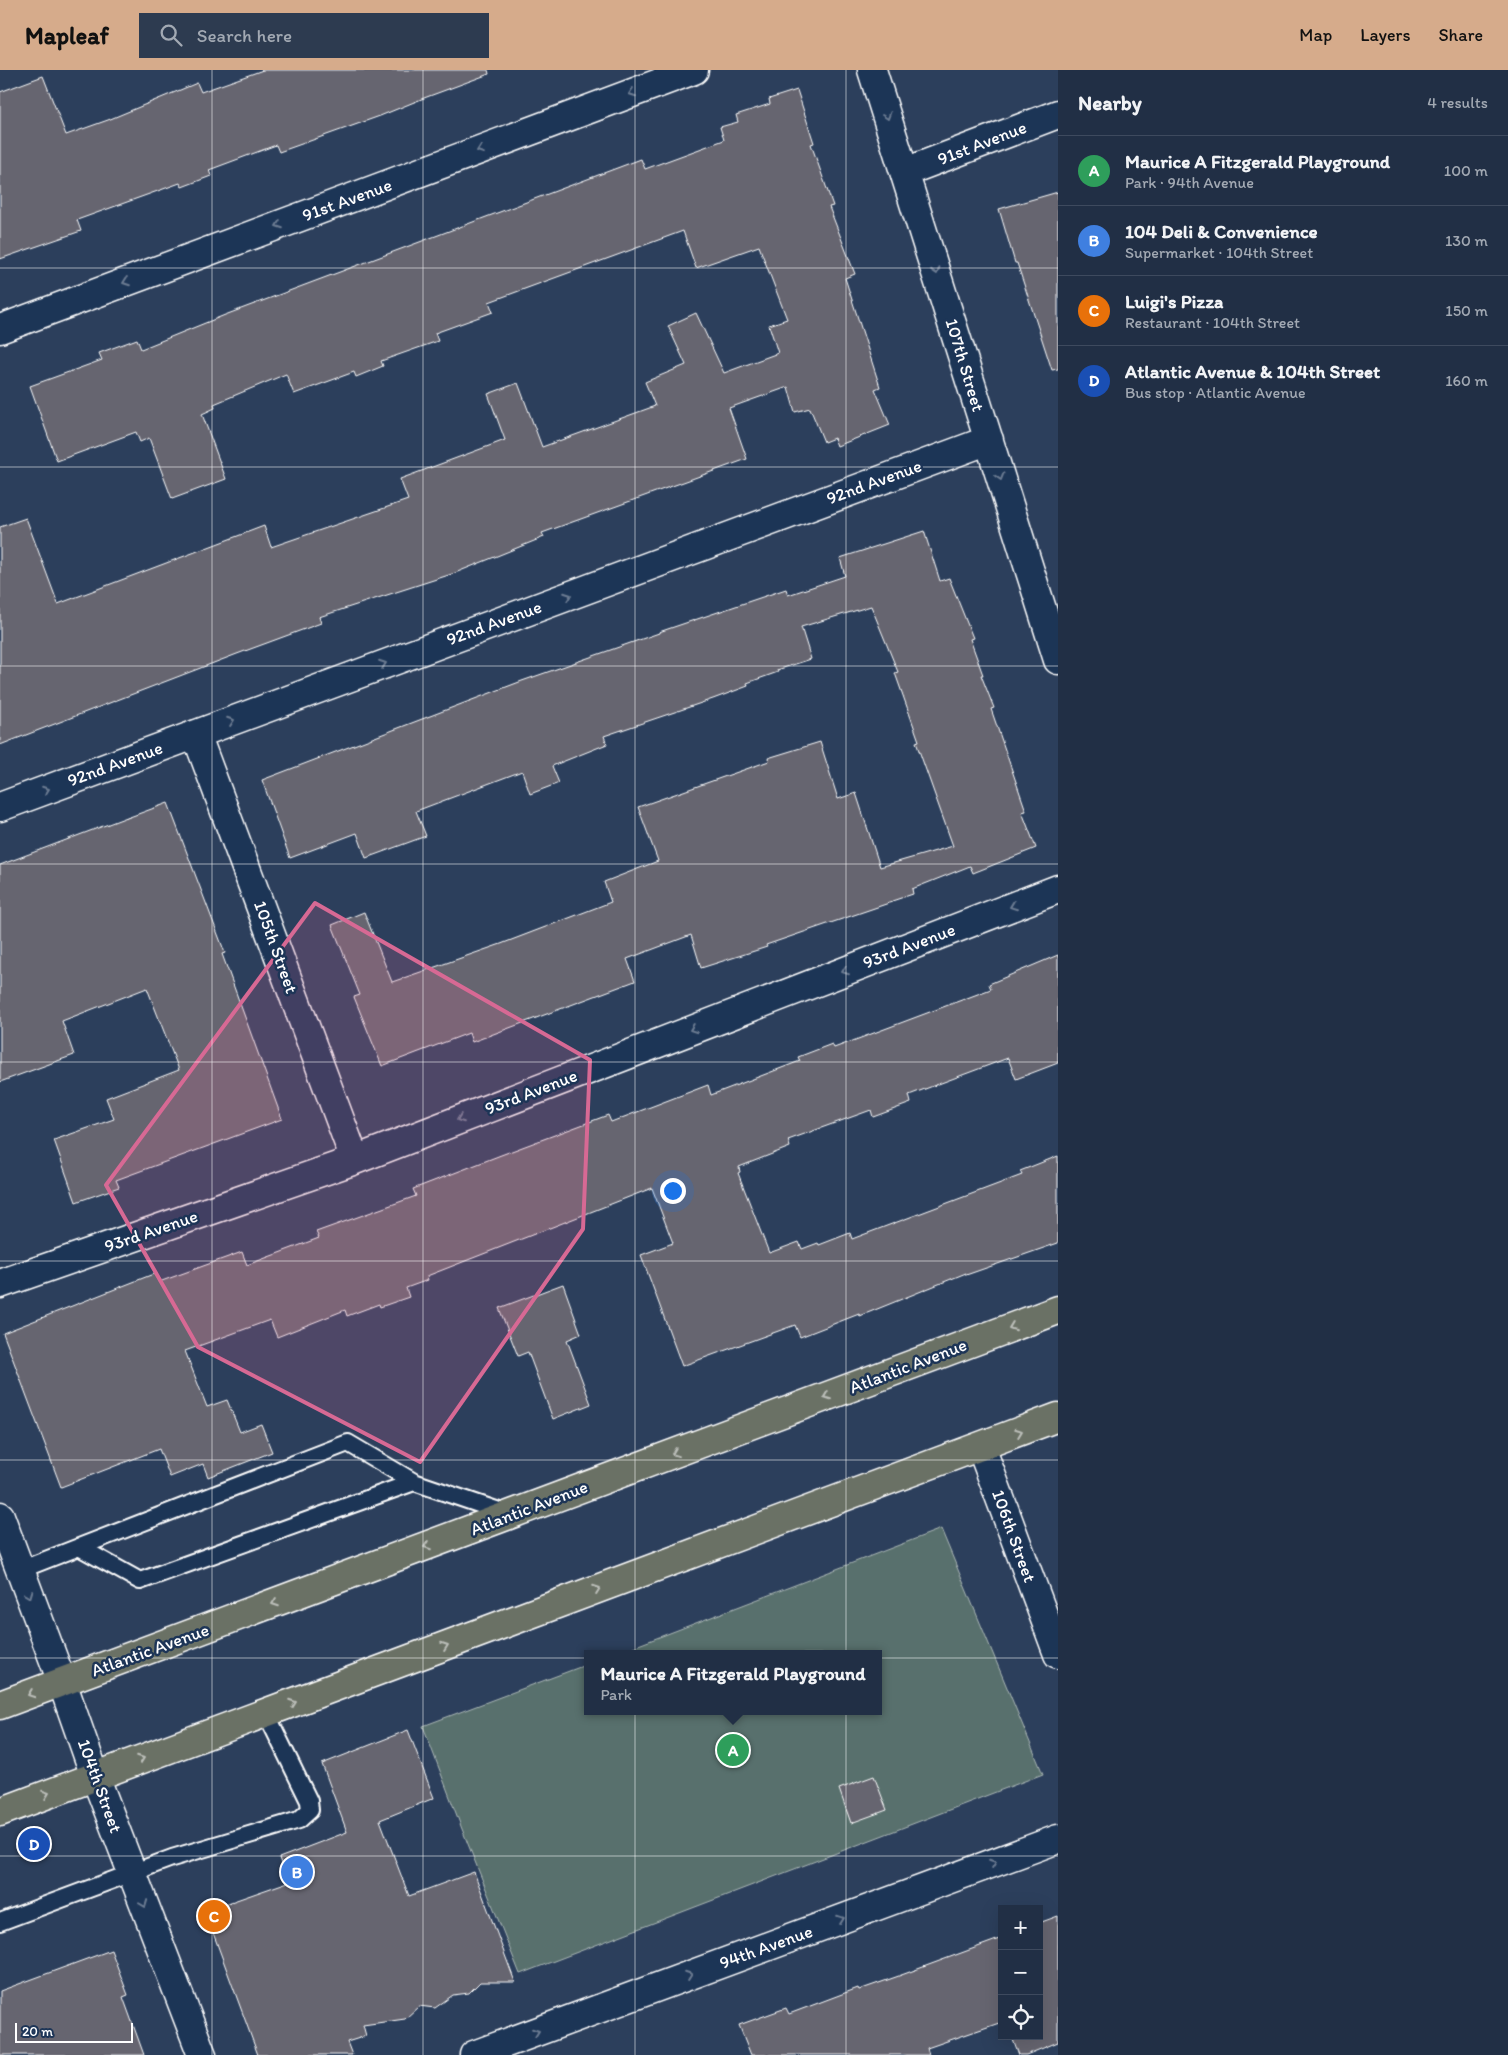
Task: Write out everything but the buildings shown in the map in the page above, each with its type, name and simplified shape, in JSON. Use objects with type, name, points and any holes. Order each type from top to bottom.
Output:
[{"type":"main road","name":"Atlantic Avenue","points":[[0,1705],[1058,1310]]},
{"type":"main road","points":[[0,1812],[1058,1418]]},
{"type":"street","name":"91st Avenue","points":[[0,329],[694,70]]},
{"type":"street","name":"107th Street","points":[[872,70],[1058,660]]},
{"type":"street","name":"91st Avenue","points":[[905,172],[1058,114]]},
{"type":"street","name":"92nd Avenue","points":[[0,807],[989,440]]},
{"type":"street","name":"105th Street","points":[[196,734],[354,1160]]},
{"type":"street","name":"93rd Avenue","points":[[0,1284],[354,1160],[1058,889]]},
{"type":"street","name":"106th Street","points":[[981,1446],[1058,1654]]},
{"type":"street","name":"104th Street","points":[[0,1516],[95,1776],[202,2055]]},
{"type":"street","name":"94th Avenue","points":[[474,2055],[1058,1839]]},
{"type":"lane","points":[[20,1570],[348,1443],[414,1482],[511,1515]]},
{"type":"lane","points":[[79,1547],[140,1581],[414,1482]]},
{"type":"lane","points":[[0,1922],[172,1858],[299,1820],[310,1810],[310,1801],[266,1713]]},
{"type":"highlighted area","points":[[315,903],[590,1060],[583,1229],[420,1462],[198,1347],[106,1185]]},
{"type":"green space","points":[[941,1529],[1043,1774],[520,1974],[423,1726],[584,1666],[584,1715],[882,1715],[882,1650],[625,1650]]},
{"type":"place","name":"Maurice A Fitzgerald Playground","points":[[733,1750]]},
{"type":"place","name":"Atlantic Avenue & 104th Street","points":[[34,1844]]},
{"type":"place","name":"104 Deli & Convenience","points":[[297,1872]]},
{"type":"place","name":"Luigi's Pizza","points":[[214,1916]]}]
